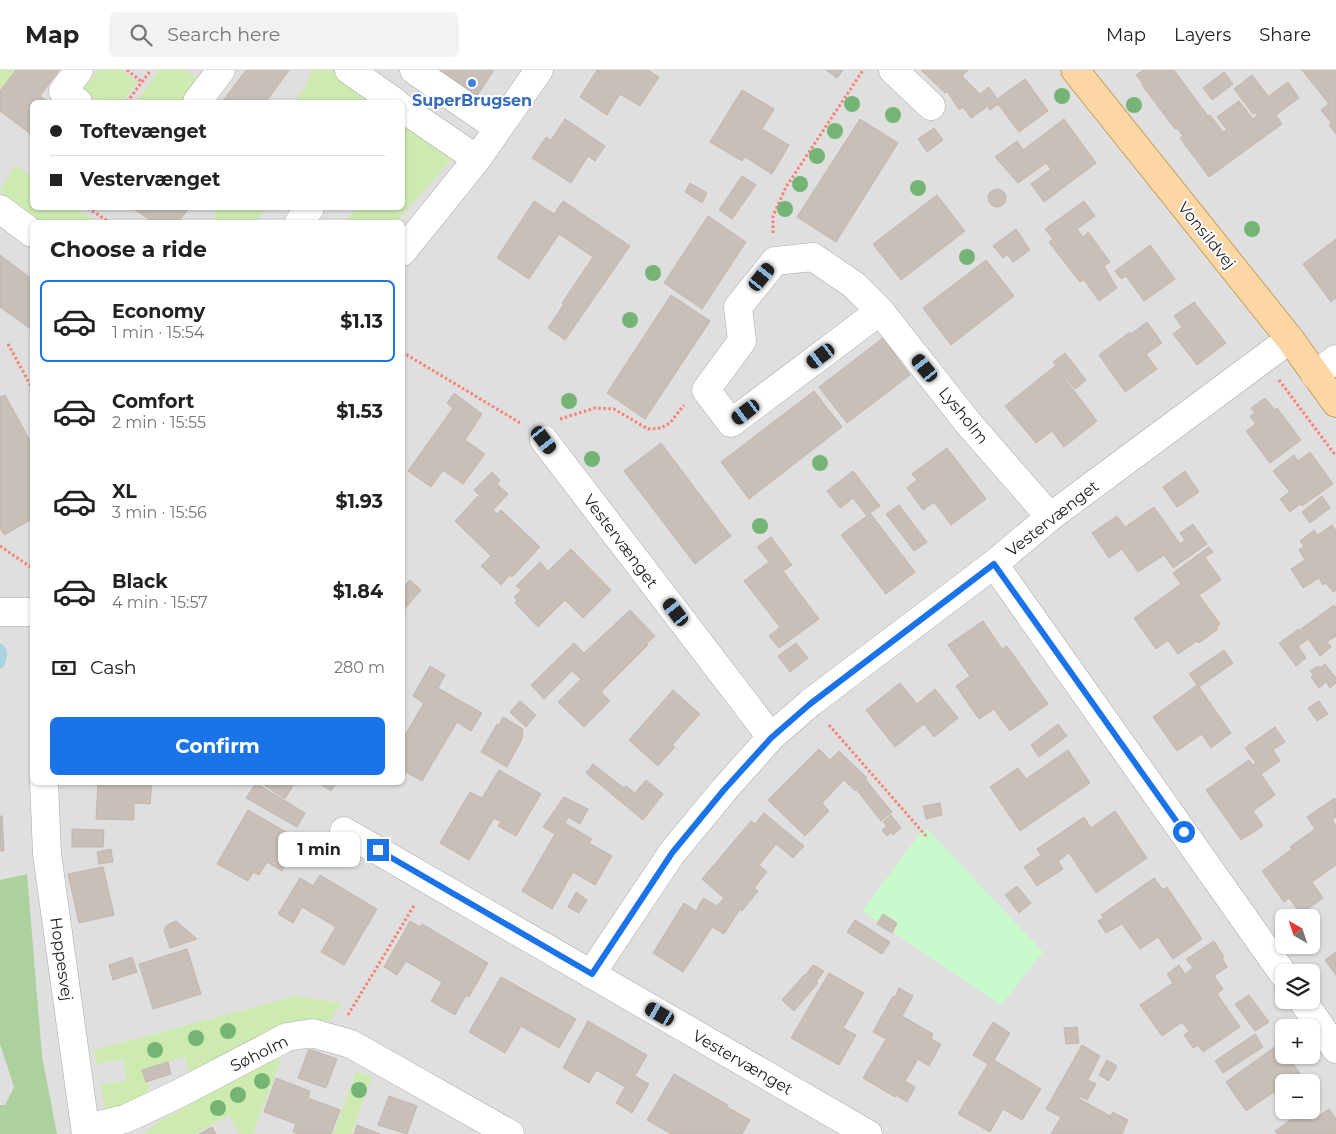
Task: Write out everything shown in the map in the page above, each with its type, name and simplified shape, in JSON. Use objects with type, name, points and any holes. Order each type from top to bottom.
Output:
[{"type":"main road","name":"Vonsildvej","points":[[1074,70],[1290,339],[1326,367],[1336,403]]},
{"type":"street","points":[[75,100],[63,92],[79,70]]},
{"type":"street","points":[[199,100],[221,70]]},
{"type":"street","points":[[349,70],[392,100]]},
{"type":"street","points":[[414,70],[498,128]]},
{"type":"street","points":[[405,248],[476,159],[540,70]]},
{"type":"street","points":[[893,70],[931,106]]},
{"type":"street","points":[[405,110],[476,159]]},
{"type":"street","points":[[0,209],[30,232]]},
{"type":"street","name":"Lysholm","points":[[775,262],[813,257],[854,286],[880,312],[969,424],[1050,517]]},
{"type":"street","points":[[775,262],[738,307],[742,341],[706,390],[731,423],[880,312]]},
{"type":"street","name":"Vestervænget","points":[[592,974],[672,853],[723,791],[771,738],[810,704],[994,564],[1050,517],[1290,339]]},
{"type":"street","name":"Vestervænget","points":[[544,440],[771,738]]},
{"type":"street","points":[[994,564],[1276,964]]},
{"type":"street","points":[[0,612],[30,612]]},
{"type":"street","name":"Hoppesvej","points":[[44,785],[48,854],[86,1131]]},
{"type":"street","name":"Vestervænget","points":[[344,831],[868,1134]]},
{"type":"street","points":[[1308,1009],[1336,1049]]},
{"type":"street","name":"Søholm","points":[[86,1131],[127,1126],[178,1094],[287,1037],[312,1033],[351,1044],[510,1134]]},
{"type":"path","points":[[127,70],[142,82]]},
{"type":"path","points":[[128,100],[151,70]]},
{"type":"path","points":[[775,262],[773,216],[786,187],[863,70]]},
{"type":"path","points":[[91,210],[106,220]]},
{"type":"path","points":[[8,344],[30,384]]},
{"type":"path","points":[[405,354],[517,420],[544,440],[561,419],[595,408],[614,409],[648,429],[661,428],[670,423],[686,403],[706,390]]},
{"type":"path","points":[[0,546],[30,567]]},
{"type":"path","points":[[810,704],[926,836]]},
{"type":"path","points":[[337,1040],[342,1024],[429,880]]},
{"type":"shaded area","points":[[0,70],[1336,70],[1336,1134],[0,1134]]},
{"type":"shaded area","points":[[264,210],[354,210],[347,220],[257,220]]},
{"type":"green space","points":[[0,70],[15,70],[0,90]]},
{"type":"green space","points":[[98,70],[122,70],[138,82],[124,100],[98,100],[83,89]]},
{"type":"green space","points":[[159,70],[186,70],[199,81],[185,100],[137,100]]},
{"type":"green space","points":[[311,70],[336,70],[379,100],[295,100],[307,84]]},
{"type":"green space","points":[[405,117],[456,154],[398,220],[347,220],[354,210],[405,210]]},
{"type":"green space","points":[[15,165],[30,176],[30,210],[79,210],[94,220],[38,220],[0,191]]},
{"type":"green space","points":[[219,210],[264,210],[257,220],[216,220],[213,213]]},
{"type":"green space","points":[[927,829],[1043,952],[1001,1005],[862,911],[921,832]]},
{"type":"green space","points":[[27,874],[42,1056],[57,1134],[0,1134],[0,1105],[5,1105],[14,1087],[0,1044],[0,880]]},
{"type":"green space","points":[[295,996],[343,1003],[328,1021],[302,1021],[275,1027],[190,1077],[185,1056],[143,1070],[149,1086],[146,1094],[114,1110],[105,1107],[100,1084],[126,1081],[124,1059],[96,1064],[94,1050]]},
{"type":"green space","points":[[274,1057],[281,1060],[253,1132],[258,1134],[240,1134],[230,1115],[194,1134],[146,1134],[155,1124]]},
{"type":"green space","points":[[356,1071],[372,1077],[351,1134],[333,1134]]},
{"type":"building","points":[[16,70],[59,70],[40,96],[45,100],[30,100],[30,134],[0,111],[0,91]]},
{"type":"building","points":[[246,70],[289,70],[267,100],[224,100]]},
{"type":"building","name":"SuperBrugsen","points":[[438,70],[494,70],[477,96]]},
{"type":"building","points":[[597,70],[648,70],[659,77],[640,106],[620,94],[607,115],[580,97]]},
{"type":"building","points":[[826,70],[843,70],[837,78]]},
{"type":"building","points":[[921,70],[968,70],[962,76],[980,94],[989,87],[997,99],[1025,79],[1048,111],[1019,132],[998,104],[990,110],[988,106],[971,118],[963,107],[959,110],[947,91],[945,93]]},
{"type":"building","points":[[1143,70],[1174,70],[1208,116],[1210,115],[1223,132],[1227,130],[1217,117],[1239,101],[1253,119],[1258,115],[1256,113],[1253,114],[1234,89],[1252,75],[1274,104],[1269,96],[1288,82],[1299,98],[1276,115],[1282,124],[1209,177],[1180,138],[1183,136],[1177,128],[1175,129],[1142,85],[1136,75]]},
{"type":"building","points":[[1302,70],[1336,70],[1336,134],[1329,125],[1332,124],[1321,110],[1329,104]]},
{"type":"building","points":[[1224,72],[1233,84],[1212,100],[1203,88]]},
{"type":"building","points":[[742,90],[774,109],[762,129],[789,145],[772,174],[745,157],[742,161],[710,142]]},
{"type":"building","points":[[565,119],[605,146],[595,161],[588,156],[571,183],[532,158],[546,137],[551,140]]},
{"type":"building","points":[[860,119],[898,143],[836,242],[797,217]]},
{"type":"building","points":[[1064,119],[1096,163],[1044,202],[1031,184],[1051,169],[1046,163],[1018,183],[995,157],[1017,141],[1023,150]]},
{"type":"building","points":[[934,128],[943,140],[927,152],[918,139]]},
{"type":"building","points":[[742,176],[756,185],[732,219],[719,210]]},
{"type":"building","points":[[690,183],[707,193],[702,203],[685,192]]},
{"type":"building","points":[[997,189],[1003,192],[1006,198],[1003,204],[997,207],[991,204],[988,198],[991,192]]},
{"type":"building","points":[[937,195],[965,231],[901,280],[873,244]]},
{"type":"building","points":[[534,201],[554,214],[563,201],[630,246],[565,340],[548,328],[564,304],[562,303],[593,257],[559,234],[529,279],[497,258]]},
{"type":"building","points":[[1084,201],[1095,216],[1077,229],[1083,237],[1088,232],[1110,262],[1104,266],[1117,288],[1099,301],[1084,280],[1080,282],[1049,242],[1053,239],[1045,229]]},
{"type":"building","points":[[135,210],[187,210],[180,220],[150,220]]},
{"type":"building","points":[[708,216],[746,242],[702,309],[664,283]]},
{"type":"building","points":[[1016,229],[1030,250],[1013,262],[1007,254],[1003,258],[993,246]]},
{"type":"building","points":[[1336,239],[1336,298],[1331,302],[1303,264]]},
{"type":"building","points":[[1150,245],[1175,279],[1144,301],[1126,276],[1121,279],[1115,271]]},
{"type":"building","points":[[0,255],[30,278],[30,329],[0,307]]},
{"type":"building","points":[[986,260],[1014,296],[951,345],[923,308]]},
{"type":"building","points":[[671,295],[710,321],[645,419],[607,393]]},
{"type":"building","points":[[1194,302],[1226,343],[1197,365],[1173,334],[1182,327],[1174,316]]},
{"type":"building","points":[[1147,322],[1162,343],[1146,354],[1157,369],[1125,392],[1099,355]]},
{"type":"building","points":[[883,338],[910,375],[847,423],[819,387]]},
{"type":"building","points":[[1065,353],[1086,380],[1075,389],[1053,362]]},
{"type":"building","points":[[1055,366],[1097,421],[1064,447],[1052,431],[1036,443],[1005,406]]},
{"type":"building","points":[[814,391],[842,427],[749,499],[721,462]]},
{"type":"building","points":[[454,393],[482,414],[465,440],[485,454],[463,484],[443,470],[431,487],[408,471],[453,408],[447,403]]},
{"type":"building","points":[[5,395],[30,440],[30,520],[4,535],[0,528],[0,397]]},
{"type":"building","points":[[1265,398],[1275,410],[1277,408],[1301,440],[1270,463],[1246,431],[1256,424],[1250,416],[1255,413],[1251,408]]},
{"type":"building","points":[[661,443],[731,536],[695,564],[624,471]]},
{"type":"building","points":[[947,448],[986,499],[951,525],[934,502],[923,510],[907,488],[917,480],[912,474]]},
{"type":"building","points":[[1310,452],[1333,484],[1302,506],[1300,504],[1290,512],[1280,499],[1290,492],[1273,471],[1294,455],[1298,461]]},
{"type":"building","points":[[853,471],[880,506],[870,513],[915,572],[886,594],[841,535],[867,516],[853,498],[840,508],[827,491]]},
{"type":"building","points":[[1185,471],[1199,492],[1177,507],[1163,487]]},
{"type":"building","points":[[492,472],[500,480],[497,484],[508,494],[493,510],[497,514],[501,510],[540,547],[512,577],[510,575],[501,585],[481,566],[491,556],[455,521],[478,496],[482,498],[474,490]]},
{"type":"building","points":[[1322,496],[1330,508],[1310,523],[1302,512]]},
{"type":"building","points":[[899,505],[927,542],[914,551],[886,514]]},
{"type":"building","points":[[1154,507],[1180,544],[1185,540],[1180,533],[1193,524],[1207,544],[1173,568],[1164,555],[1138,572],[1122,549],[1109,558],[1092,533],[1117,516],[1125,527]]},
{"type":"building","points":[[1332,525],[1336,531],[1336,590],[1333,592],[1326,583],[1323,585],[1319,578],[1303,588],[1291,569],[1305,560],[1299,550],[1304,546],[1300,541],[1314,530],[1318,535]]},
{"type":"building","points":[[771,537],[792,565],[783,571],[819,619],[779,648],[769,636],[780,627],[744,581],[769,562],[757,547]]},
{"type":"building","points":[[1209,547],[1213,552],[1205,557],[1221,580],[1199,595],[1220,624],[1216,627],[1218,629],[1199,643],[1197,641],[1178,654],[1168,640],[1156,649],[1134,618],[1181,584],[1173,573]]},
{"type":"building","points":[[571,549],[611,590],[583,618],[565,600],[538,627],[515,603],[517,600],[514,597],[521,590],[516,586],[540,562],[548,571]]},
{"type":"building","points":[[410,580],[421,590],[405,609],[405,585]]},
{"type":"building","points":[[1334,605],[1336,608],[1336,636],[1327,642],[1331,647],[1320,656],[1301,629]]},
{"type":"building","points":[[630,610],[655,636],[601,692],[610,701],[584,727],[558,702],[581,679],[572,671],[544,699],[531,685],[574,643],[584,653]]},
{"type":"building","points":[[983,621],[1002,649],[1007,646],[1048,704],[1010,731],[994,709],[979,719],[956,686],[970,676],[948,645]]},
{"type":"building","points":[[1299,629],[1307,640],[1298,646],[1306,658],[1296,666],[1279,643]]},
{"type":"building","points":[[796,643],[808,658],[790,672],[778,656]]},
{"type":"building","points":[[1224,650],[1233,663],[1199,687],[1231,733],[1211,748],[1202,734],[1177,751],[1153,717],[1197,685],[1189,674]]},
{"type":"building","points":[[1325,664],[1336,678],[1336,683],[1330,688],[1326,682],[1319,688],[1311,677],[1313,675],[1310,671],[1318,666],[1320,668]]},
{"type":"building","points":[[430,666],[445,675],[438,688],[482,713],[471,731],[457,722],[422,781],[405,772],[405,735],[424,703],[413,696]]},
{"type":"building","points":[[900,683],[917,704],[935,689],[958,718],[934,737],[924,724],[895,747],[866,710]]},
{"type":"building","points":[[673,690],[700,714],[672,745],[675,747],[658,766],[629,740]]},
{"type":"building","points":[[520,701],[536,715],[526,727],[510,712]]},
{"type":"building","points":[[1319,701],[1328,714],[1317,721],[1308,708]]},
{"type":"building","points":[[503,717],[523,729],[522,739],[507,767],[481,752]]},
{"type":"building","points":[[1058,724],[1067,736],[1039,757],[1031,745]]},
{"type":"building","points":[[1275,727],[1285,742],[1273,750],[1280,761],[1261,774],[1275,795],[1253,811],[1263,826],[1241,840],[1206,790],[1249,760],[1253,765],[1256,763],[1245,748]]},
{"type":"building","points":[[819,749],[830,760],[839,751],[867,778],[865,779],[892,812],[881,821],[856,789],[855,791],[844,780],[822,803],[829,811],[805,836],[768,800]]},
{"type":"building","points":[[1068,750],[1090,783],[1020,831],[990,787],[1018,768],[1026,779]]},
{"type":"building","points":[[593,764],[624,788],[626,786],[635,793],[646,780],[663,794],[643,820],[586,773]]},
{"type":"building","points":[[499,770],[541,794],[516,836],[498,826],[501,822],[494,818],[469,860],[440,843],[470,792],[482,798]]},
{"type":"building","points":[[98,785],[152,785],[150,804],[134,803],[134,820],[96,819]]},
{"type":"building","points":[[255,785],[259,785],[305,813],[297,827],[246,798]]},
{"type":"building","points":[[264,785],[293,785],[285,799]]},
{"type":"building","points":[[322,785],[335,785],[331,791]]},
{"type":"building","points":[[564,797],[588,809],[580,824],[568,817],[565,823],[592,839],[589,843],[612,856],[595,885],[573,872],[552,909],[522,891],[555,834],[543,827]]},
{"type":"building","points":[[1335,798],[1336,817],[1332,820],[1336,826],[1336,865],[1312,882],[1323,898],[1308,909],[1297,909],[1289,898],[1284,902],[1262,871],[1315,829],[1307,817]]},
{"type":"building","points":[[940,803],[942,815],[926,819],[923,806]]},
{"type":"building","points":[[248,810],[300,840],[282,871],[267,862],[259,875],[253,872],[248,881],[217,864]]},
{"type":"building","points":[[1115,811],[1147,858],[1096,893],[1069,853],[1058,861],[1063,869],[1037,886],[1024,867],[1041,855],[1037,849],[1084,817],[1091,828]]},
{"type":"building","points":[[764,813],[804,846],[793,858],[776,844],[759,865],[767,872],[754,888],[758,891],[742,911],[740,909],[724,934],[712,927],[683,972],[653,953],[684,903],[696,911],[703,898],[717,906],[724,898],[702,879],[751,821],[755,824]]},
{"type":"building","points":[[891,815],[901,828],[893,835],[892,832],[887,836],[882,830],[887,826],[883,822]]},
{"type":"building","points":[[0,816],[2,816],[4,851],[0,851]]},
{"type":"building","points":[[72,829],[104,830],[103,847],[72,847]]},
{"type":"building","points":[[111,849],[113,862],[99,864],[97,852]]},
{"type":"building","points":[[103,867],[114,915],[79,923],[68,874]]},
{"type":"building","points":[[320,875],[377,909],[344,965],[321,952],[336,927],[302,907],[293,923],[278,914],[300,878],[313,886]]},
{"type":"building","points":[[1154,878],[1163,890],[1167,887],[1202,939],[1173,959],[1158,937],[1140,949],[1122,924],[1106,933],[1098,921],[1103,918],[1101,915]]},
{"type":"building","points":[[1017,886],[1031,903],[1019,913],[1005,895]]},
{"type":"building","points":[[576,892],[587,900],[579,913],[568,907]]},
{"type":"building","points":[[883,914],[897,923],[892,933],[877,924]]},
{"type":"building","points":[[855,920],[890,942],[882,954],[847,932]]},
{"type":"building","points":[[176,921],[197,939],[170,948],[164,930],[167,925]]},
{"type":"building","points":[[410,921],[420,927],[422,924],[488,963],[469,997],[466,995],[455,1015],[431,1001],[442,982],[406,961],[397,975],[384,967]]},
{"type":"building","points":[[1214,941],[1224,957],[1222,958],[1227,967],[1214,976],[1223,989],[1217,994],[1240,1027],[1203,1052],[1198,1045],[1193,1048],[1184,1035],[1189,1031],[1182,1022],[1162,1036],[1140,1005],[1173,983],[1167,974],[1179,965],[1185,974],[1193,968],[1186,959]]},
{"type":"building","points":[[187,949],[201,994],[153,1009],[139,964]]},
{"type":"building","points":[[1336,952],[1336,975],[1325,960]]},
{"type":"building","points":[[132,957],[137,972],[113,980],[109,965]]},
{"type":"building","points":[[813,965],[824,971],[816,982],[818,983],[794,1011],[782,1000]]},
{"type":"building","points":[[829,973],[864,993],[843,1028],[856,1035],[839,1065],[791,1038]]},
{"type":"building","points":[[501,977],[576,1019],[559,1048],[521,1026],[505,1053],[469,1032]]},
{"type":"building","points":[[899,988],[913,996],[902,1016],[933,1034],[931,1039],[941,1044],[929,1066],[918,1059],[905,1081],[915,1087],[907,1102],[863,1078],[886,1039],[873,1032]]},
{"type":"building","points":[[1249,995],[1269,1022],[1255,1031],[1235,1004]]},
{"type":"building","points":[[588,1021],[647,1055],[635,1076],[649,1084],[632,1113],[616,1103],[625,1087],[596,1070],[589,1083],[563,1068]]},
{"type":"building","points":[[993,1022],[1010,1033],[994,1060],[1041,1089],[1022,1120],[1003,1109],[990,1132],[958,1114],[988,1064],[973,1055]]},
{"type":"building","points":[[1077,1027],[1079,1043],[1066,1044],[1064,1028]]},
{"type":"building","points":[[1255,1034],[1263,1047],[1223,1073],[1215,1061]]},
{"type":"building","points":[[1082,1045],[1100,1056],[1088,1080],[1096,1084],[1087,1100],[1079,1096],[1078,1098],[1110,1116],[1113,1112],[1128,1120],[1122,1134],[1051,1134],[1061,1117],[1046,1109]]},
{"type":"building","points":[[1275,1047],[1275,1064],[1293,1064],[1300,1074],[1275,1074],[1275,1094],[1274,1092],[1246,1111],[1226,1082]]},
{"type":"building","points":[[309,1049],[337,1059],[326,1088],[298,1078]]},
{"type":"building","points":[[1107,1060],[1117,1066],[1109,1081],[1099,1075]]},
{"type":"building","points":[[168,1062],[171,1074],[146,1082],[142,1070]]},
{"type":"building","points":[[674,1074],[750,1120],[742,1134],[671,1134],[647,1120]]},
{"type":"building","points":[[276,1078],[310,1091],[308,1098],[340,1110],[331,1134],[298,1134],[293,1132],[296,1124],[264,1112]]},
{"type":"building","points":[[389,1096],[417,1106],[407,1134],[378,1125]]},
{"type":"building","points":[[1329,1109],[1336,1119],[1336,1134],[1277,1134],[1275,1131],[1292,1119],[1311,1119],[1312,1121],[1320,1119],[1320,1115]]},
{"type":"building","points":[[357,1125],[380,1134],[354,1134]]},
{"type":"building","points":[[212,1127],[216,1134],[199,1134]]},
{"type":"waterway","points":[[0,648],[3,654],[0,664]]},
{"type":"place","name":"SuperBrugsen","points":[[472,83]]},
{"type":"route","points":[[378,850],[592,974],[672,853],[723,791],[771,738],[810,704],[994,564],[1184,832]]}]
